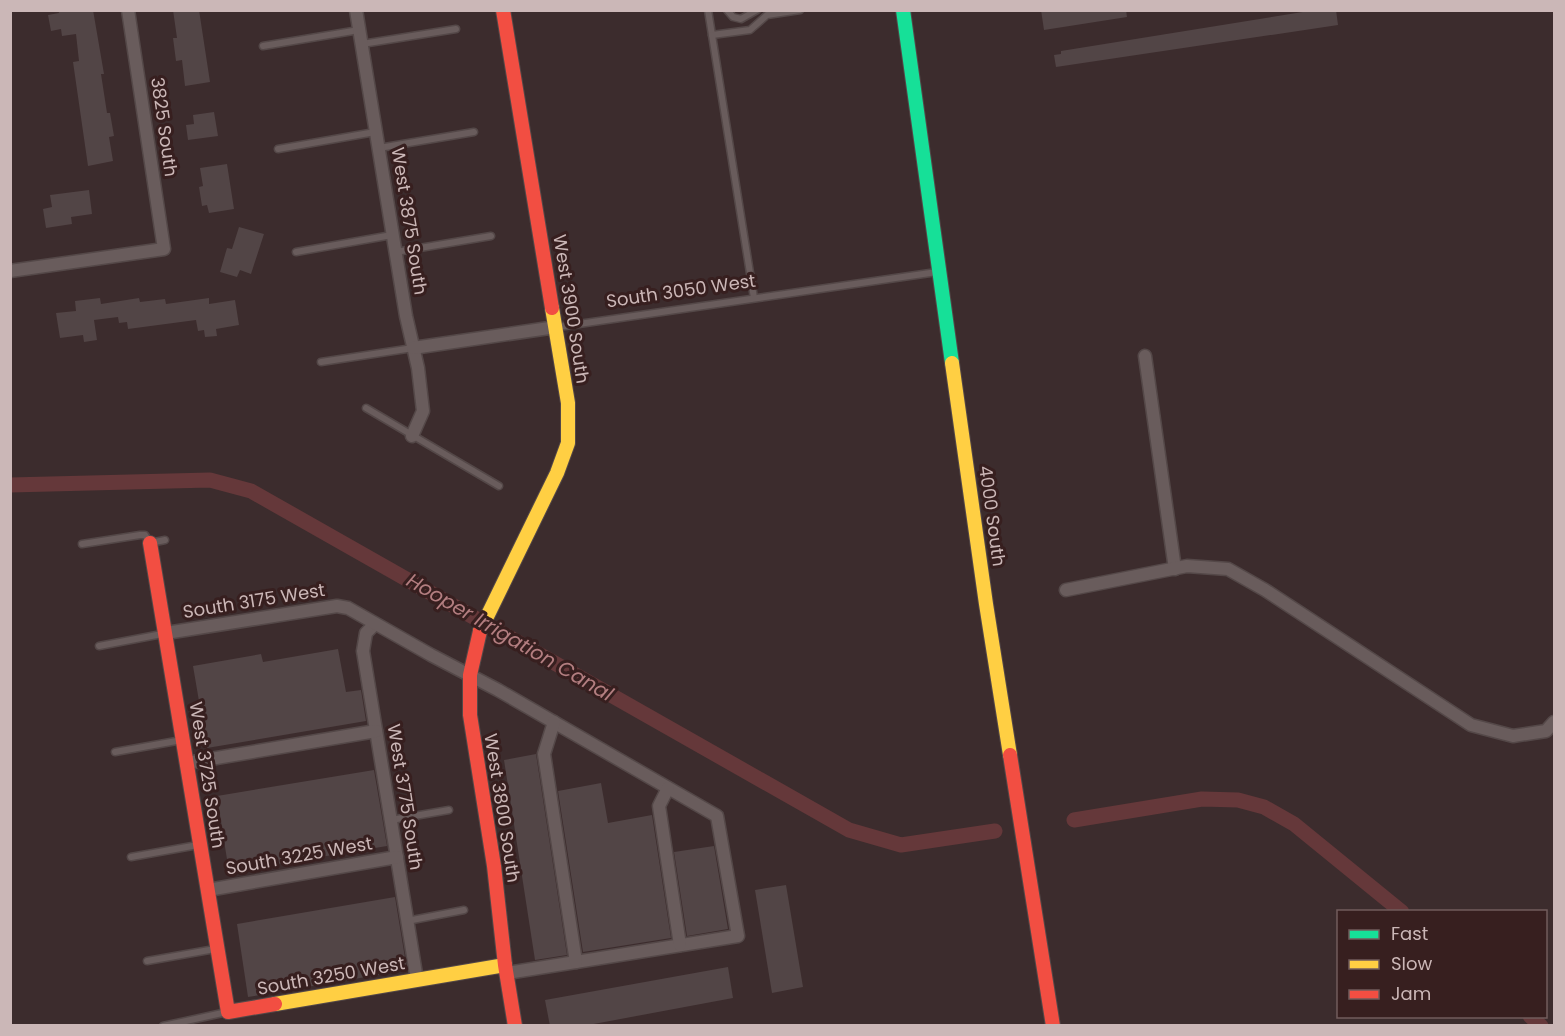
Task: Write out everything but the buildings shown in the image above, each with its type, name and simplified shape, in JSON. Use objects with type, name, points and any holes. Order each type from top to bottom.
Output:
[{"type":"street","name":"3825 South","points":[[10,271],[164,249],[128,10]]},
{"type":"street","name":"West 3875 South","points":[[356,10],[392,234],[418,368],[423,411],[412,436]]},
{"type":"street","name":"West 3900 South","points":[[494,599],[557,473],[568,443],[568,403],[503,10]]},
{"type":"street","name":"4000 South","points":[[903,10],[993,649],[1053,1026]]},
{"type":"street","name":"South 3050 West","points":[[413,348],[556,327]]},
{"type":"street","points":[[1145,356],[1175,568]]},
{"type":"street","name":"West 3725 South","points":[[150,543],[228,1012]]},
{"type":"street","points":[[1066,590],[1187,566],[1228,568],[1266,590],[1471,725],[1514,736],[1546,730],[1554,722]]},
{"type":"street","name":"West 3800 South","points":[[494,599],[481,628],[470,675],[470,715],[494,866],[515,1026]]},
{"type":"street","name":"South 3175 West","points":[[166,633],[337,606],[348,608],[554,722],[717,816],[738,936],[680,945]]},
{"type":"street","name":"West 3775 South","points":[[375,624],[366,633],[363,651],[417,980]]},
{"type":"street","points":[[554,722],[544,754],[576,962]]},
{"type":"street","points":[[187,763],[376,731]]},
{"type":"street","points":[[506,969],[576,962],[680,945],[659,806],[668,788]]},
{"type":"street","name":"South 3225 West","points":[[208,890],[397,857]]},
{"type":"street","name":"South 3250 West","points":[[228,1012],[417,980],[506,969]]},
{"type":"lane","points":[[708,10],[754,298]]},
{"type":"lane","points":[[728,10],[733,17],[741,19],[757,10]]},
{"type":"lane","points":[[712,35],[750,30],[767,15],[800,10]]},
{"type":"lane","points":[[362,44],[456,29]]},
{"type":"lane","points":[[263,46],[359,30]]},
{"type":"lane","points":[[278,149],[376,131]]},
{"type":"lane","points":[[379,148],[474,132]]},
{"type":"lane","points":[[296,252],[392,234]]},
{"type":"lane","points":[[396,252],[491,236]]},
{"type":"lane","name":"South 3050 West","points":[[556,327],[940,272]]},
{"type":"lane","name":"South 3050 West","points":[[321,362],[413,348]]},
{"type":"lane","points":[[366,408],[499,486]]},
{"type":"lane","points":[[82,544],[140,535],[145,535],[150,543],[165,540]]},
{"type":"lane","name":"South 3175 West","points":[[99,646],[166,633]]},
{"type":"lane","points":[[115,752],[183,740]]},
{"type":"lane","points":[[391,820],[449,810]]},
{"type":"lane","points":[[131,856],[200,844]]},
{"type":"lane","points":[[407,921],[464,910]]},
{"type":"lane","points":[[147,961],[217,948]]},
{"type":"lane","name":"South 3250 West","points":[[163,1026],[228,1012]]},
{"type":"waterway","name":"Hooper Irrigation Canal","points":[[10,485],[210,480],[251,491],[849,830],[901,845],[995,831]]},
{"type":"waterway","name":"Hooper Irrigation Canal","points":[[1074,820],[1202,799],[1238,800],[1264,807],[1294,824],[1400,910]]},
{"type":"waterway","name":"Hooper Irrigation Canal","points":[[1532,1018],[1541,1026]]},
{"type":"traffic: fast","points":[[903,10],[952,363]]},
{"type":"traffic: slow","points":[[480,631],[557,473],[568,443],[568,403],[552,308]]},
{"type":"traffic: slow","points":[[952,363],[1010,755]]},
{"type":"traffic: slow","points":[[275,1004],[505,965]]},
{"type":"traffic: jam","points":[[503,10],[552,308]]},
{"type":"traffic: jam","points":[[150,543],[228,1012],[275,1004]]},
{"type":"traffic: jam","points":[[480,631],[470,675],[470,715],[494,866],[505,965],[515,1026]]},
{"type":"traffic: jam","points":[[1010,755],[1053,1026]]}]
